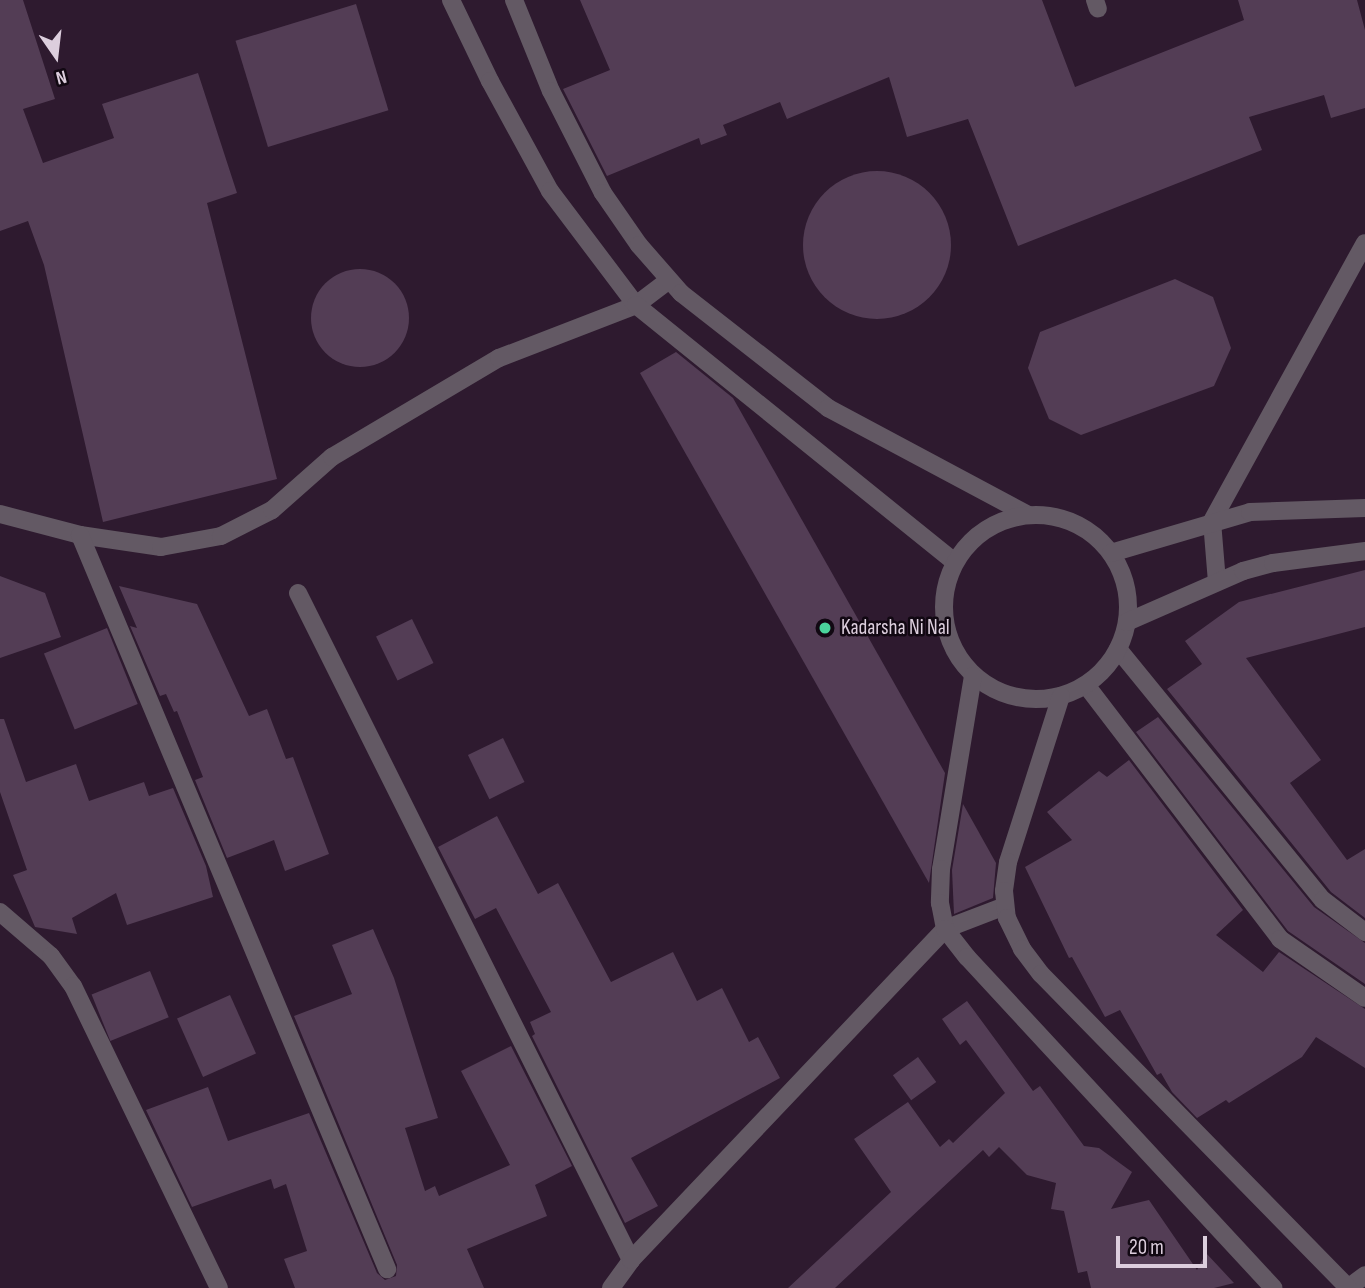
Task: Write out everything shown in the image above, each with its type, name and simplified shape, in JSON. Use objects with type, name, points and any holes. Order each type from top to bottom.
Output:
[{"type":"street","points":[[451,0],[490,81],[550,191],[636,305],[954,562]]},
{"type":"street","points":[[514,0],[551,91],[603,193],[639,245],[681,293],[828,408],[1028,515]]},
{"type":"street","points":[[1217,582],[1212,522],[1365,243]]},
{"type":"street","points":[[0,514],[80,535],[161,547],[221,536],[272,510],[332,457],[499,358],[636,305],[669,279]]},
{"type":"street","points":[[1111,553],[1250,512],[1365,508]]},
{"type":"street","points":[[1028,515],[1052,516],[1074,523],[1095,536],[1111,553],[1125,586],[1127,622],[1118,649],[1086,685],[1061,696],[1037,699],[1014,697],[992,689],[973,676],[954,652],[944,622],[944,592],[954,562],[981,533],[999,522],[1028,515]]},
{"type":"street","points":[[80,535],[387,1269]]},
{"type":"street","points":[[1127,622],[1217,582],[1273,563],[1365,551]]},
{"type":"street","points":[[299,593],[631,1260]]},
{"type":"street","points":[[1118,649],[1323,900],[1365,932]]},
{"type":"street","points":[[973,676],[941,869],[940,903],[945,929],[967,957],[1274,1288]]},
{"type":"street","points":[[1086,685],[1280,939],[1365,998]]},
{"type":"street","points":[[1061,696],[1008,862],[1005,906],[1007,918],[1022,949],[1041,974],[1348,1288],[1365,1275]]},
{"type":"street","points":[[611,1288],[631,1260],[945,929],[1005,906]]},
{"type":"street","points":[[0,912],[51,956],[73,986],[219,1288]]},
{"type":"building","points":[[0,0],[23,0],[55,99],[23,109],[43,163],[114,138],[102,104],[198,73],[237,193],[207,203],[277,479],[103,522],[44,265],[28,221],[0,231]]},
{"type":"building","points":[[580,0],[1042,0],[1075,87],[1244,20],[1238,0],[1357,0],[1365,30],[1365,108],[1331,118],[1324,95],[1249,117],[1262,150],[1018,246],[968,119],[907,137],[889,77],[787,119],[780,102],[723,125],[727,135],[701,145],[699,138],[607,176],[563,89],[610,70]]},
{"type":"building","points":[[356,4],[388,110],[268,147],[236,41]]},
{"type":"building","points":[[877,171],[905,177],[929,193],[945,217],[951,245],[945,273],[929,297],[905,313],[877,319],[849,313],[825,297],[809,273],[803,245],[809,217],[825,193],[849,177]]},
{"type":"building","points":[[360,269],[379,272],[395,283],[406,299],[409,318],[406,337],[395,353],[379,364],[360,367],[341,364],[325,353],[314,337],[311,318],[314,299],[325,283],[341,272]]},
{"type":"building","points":[[1175,279],[1213,297],[1231,348],[1214,386],[1081,435],[1049,419],[1028,368],[1040,332]]},
{"type":"building","points":[[676,352],[733,398],[945,773],[929,883],[640,373]]},
{"type":"building","points":[[1365,570],[1365,627],[1246,658],[1321,760],[1290,783],[1347,860],[1365,849],[1365,918],[1331,892],[1167,689],[1202,664],[1185,641],[1239,602]]},
{"type":"building","points":[[0,576],[45,593],[61,637],[0,658]]},
{"type":"building","points":[[119,586],[197,604],[249,716],[267,709],[286,759],[293,757],[329,854],[285,871],[274,840],[227,858],[195,780],[203,777],[177,711],[174,712],[166,694],[160,696],[130,626],[137,628]]},
{"type":"building","points":[[412,619],[433,663],[398,681],[376,637]]},
{"type":"building","points":[[107,628],[138,704],[75,730],[44,653]]},
{"type":"building","points":[[1158,717],[1314,907],[1365,943],[1365,984],[1288,931],[1136,732]]},
{"type":"building","points":[[0,719],[4,719],[26,782],[76,764],[89,801],[144,782],[149,796],[173,788],[206,866],[213,897],[127,925],[116,893],[72,918],[77,934],[35,927],[13,875],[27,870],[0,792]]},
{"type":"building","points":[[503,738],[524,782],[489,799],[468,755]]},
{"type":"building","points":[[1129,760],[1243,910],[1216,935],[1263,972],[1279,952],[1365,1009],[1365,1068],[1316,1037],[1302,1057],[1229,1103],[1226,1100],[1197,1118],[1172,1092],[1161,1073],[1157,1075],[1120,1010],[1105,1017],[1072,957],[1069,958],[1025,867],[1072,840],[1047,812],[1099,771],[1107,777]]},
{"type":"building","points":[[963,804],[996,863],[993,898],[954,914],[952,870]]},
{"type":"building","points":[[497,816],[538,894],[558,883],[611,982],[673,952],[697,1001],[722,988],[749,1042],[758,1037],[780,1078],[631,1158],[658,1206],[625,1223],[532,1036],[535,1034],[530,1022],[551,1012],[496,908],[475,919],[438,847]]},
{"type":"building","points":[[373,929],[394,978],[438,1118],[405,1128],[425,1191],[435,1186],[439,1196],[510,1165],[461,1071],[511,1046],[572,1166],[535,1185],[547,1216],[467,1249],[484,1288],[295,1288],[284,1259],[307,1251],[286,1184],[274,1189],[271,1179],[192,1207],[146,1110],[208,1087],[228,1141],[309,1113],[377,1273],[385,1280],[396,1276],[397,1265],[294,1016],[352,994],[332,945]]},
{"type":"building","points":[[150,971],[169,1017],[110,1041],[92,995]]},
{"type":"building","points":[[230,995],[256,1053],[203,1077],[177,1019]]},
{"type":"building","points":[[967,1001],[1033,1091],[1040,1086],[1084,1146],[1099,1148],[1132,1172],[1111,1209],[1149,1200],[1197,1270],[1206,1253],[1234,1283],[1214,1288],[1091,1288],[1087,1271],[1078,1273],[1064,1211],[1051,1209],[1056,1183],[1027,1175],[999,1147],[989,1157],[983,1150],[835,1288],[788,1288],[891,1192],[854,1139],[908,1102],[940,1147],[949,1139],[953,1143],[1005,1093],[966,1040],[960,1045],[942,1019]]},
{"type":"building","points":[[918,1057],[936,1082],[911,1100],[893,1075]]},
{"type":"place","name":"Kadarsha Ni Nal","points":[[825,628]]}]
